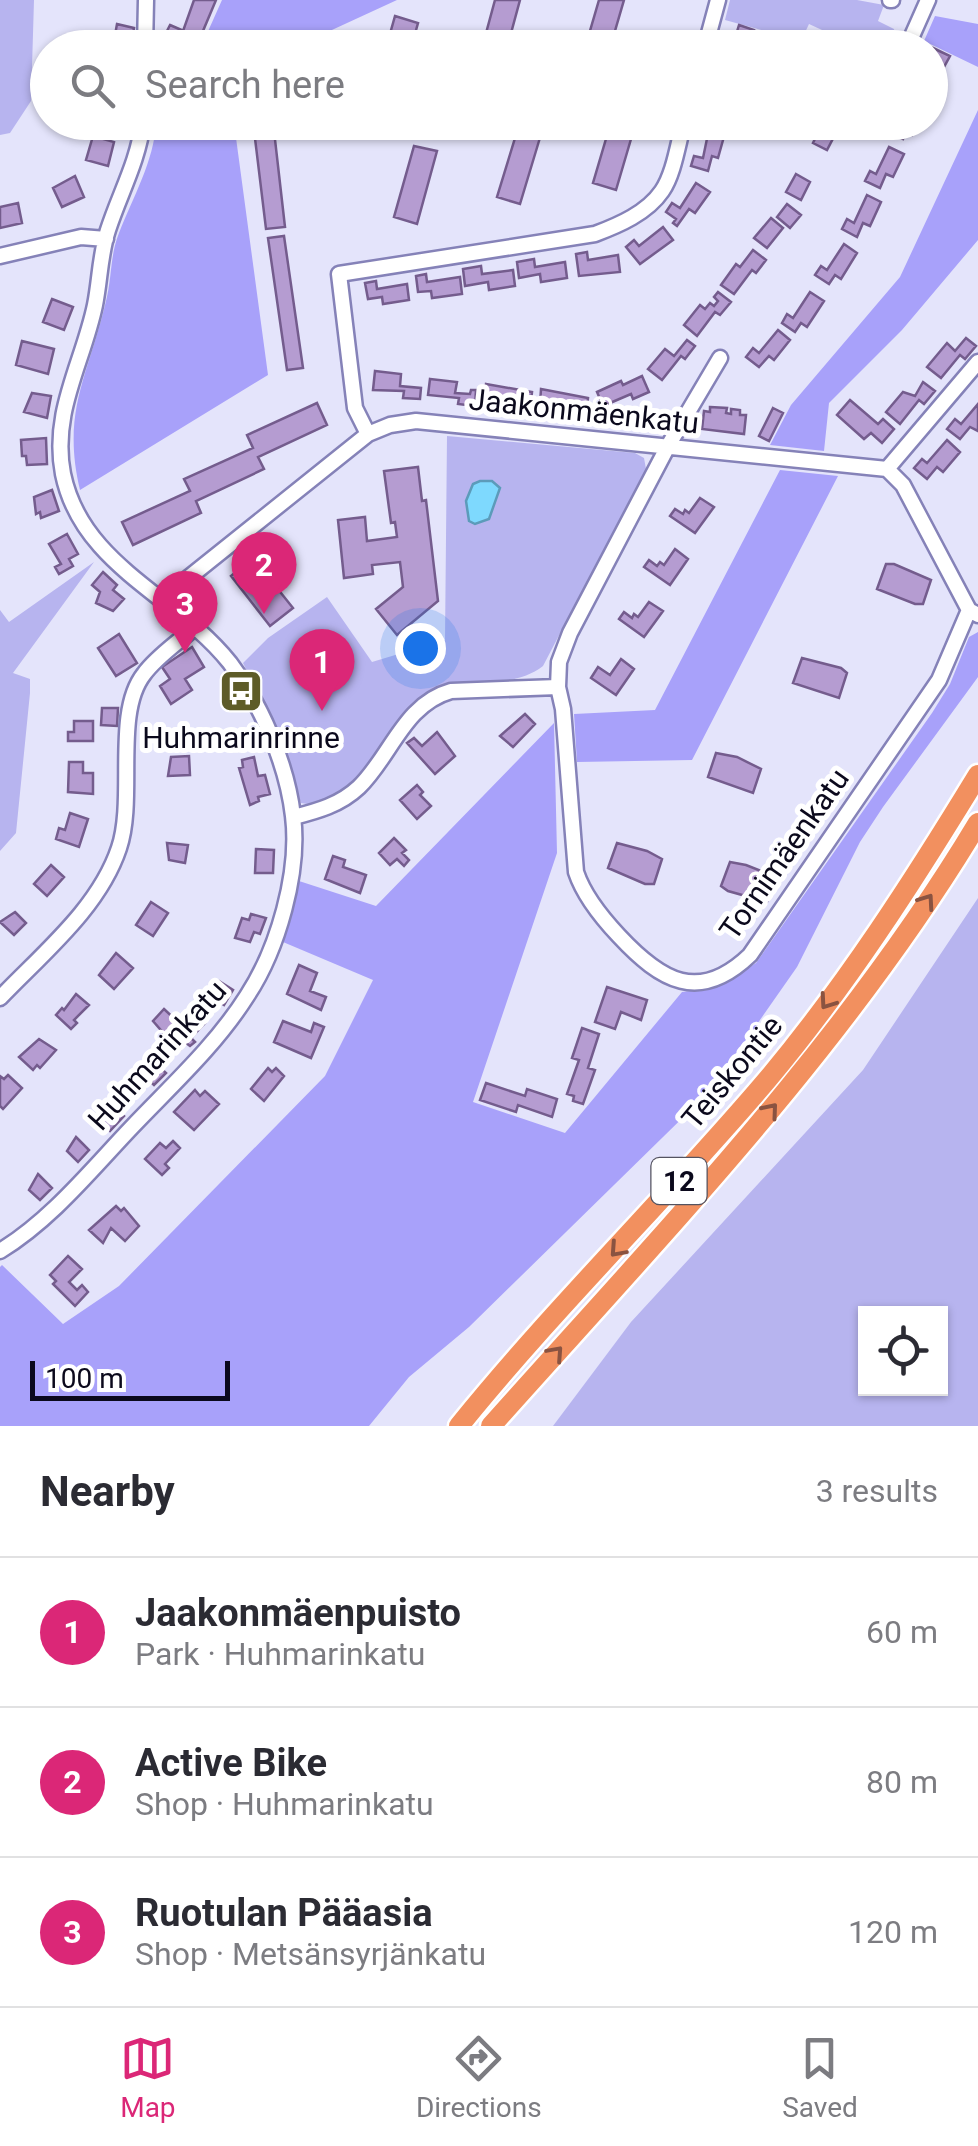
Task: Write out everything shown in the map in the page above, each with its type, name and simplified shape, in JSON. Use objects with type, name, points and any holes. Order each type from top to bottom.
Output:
[{"type":"highway","name":"Teiskontie","points":[[459,1426],[769,1078],[884,922],[978,775]]},
{"type":"highway","name":"Teiskontie","points":[[491,1426],[784,1095],[882,964],[978,823]]},
{"type":"street","points":[[145,30],[146,0]]},
{"type":"street","points":[[710,30],[718,0]]},
{"type":"street","points":[[915,30],[928,0]]},
{"type":"street","name":"Huhmarinkatu","points":[[0,1251],[28,1232],[66,1196],[210,1045],[248,996],[272,950],[291,872],[294,817],[282,768],[254,702],[231,665],[195,628],[108,558],[92,538],[72,499],[62,466],[62,411],[95,304],[106,239],[139,140]]},
{"type":"street","points":[[368,434],[355,408],[339,274],[595,234],[618,226],[662,190],[678,140]]},
{"type":"street","points":[[0,256],[81,237],[106,239]]},
{"type":"street","name":"Tornimäenkatu","points":[[720,358],[668,446],[570,633],[559,662],[558,687],[576,872],[580,884],[611,927],[644,961],[664,976],[700,983],[732,971],[750,955],[939,680],[974,612]]},
{"type":"street","points":[[974,612],[903,485],[887,469],[978,362]]},
{"type":"street","name":"Jaakonmäenkatu","points":[[162,599],[368,434],[390,426],[416,422],[887,469]]},
{"type":"street","points":[[0,998],[80,914],[112,866],[121,844],[126,812],[133,695],[143,674],[195,628]]},
{"type":"street","points":[[294,817],[324,810],[357,789],[409,719],[434,696],[451,691],[558,687]]},
{"type":"shaded area","points":[[0,0],[34,0],[30,103],[10,133],[0,135]]},
{"type":"shaded area","points":[[222,0],[397,0],[332,30],[209,30]]},
{"type":"shaded area","points":[[730,0],[857,0],[884,5],[878,21],[894,30],[822,30],[809,24],[806,30],[761,30],[725,20]]},
{"type":"shaded area","points":[[935,16],[978,24],[978,67],[948,53],[948,30],[929,30]]},
{"type":"shaded area","points":[[978,110],[978,240],[902,330],[829,403],[824,451],[770,445],[791,405],[900,277]]},
{"type":"shaded area","points":[[153,140],[236,140],[268,375],[80,490],[75,462],[75,415],[106,301],[116,241]]},
{"type":"shaded area","points":[[447,436],[635,453],[644,458],[646,469],[543,666],[511,680],[460,685],[428,694],[413,705],[350,784],[319,803],[301,803],[265,707],[243,663],[268,638],[327,597],[372,662],[445,640]]},
{"type":"shaded area","points":[[780,470],[838,476],[692,760],[577,762],[574,714],[655,710]]},
{"type":"shaded area","points":[[492,481],[500,488],[489,519],[475,524],[469,521],[466,501],[473,484]]},
{"type":"shaded area","points":[[94,562],[13,673],[30,679],[30,693],[16,833],[0,851],[0,610],[9,622]]},
{"type":"shaded area","points":[[978,632],[978,677],[860,842],[797,967],[711,1090],[469,1327],[409,1377],[369,1426],[0,1426],[0,1267],[63,1324],[119,1286],[325,1076],[373,980],[283,942],[299,881],[376,906],[554,723],[557,853],[473,1102],[565,1133],[682,992],[714,988],[756,963],[932,713],[950,684],[969,637]]},
{"type":"shaded area","points":[[978,898],[978,1426],[553,1426],[631,1322],[863,1070]]},
{"type":"building","points":[[194,0],[216,0],[203,30],[183,30]]},
{"type":"building","points":[[495,0],[520,0],[512,30],[487,30]]},
{"type":"building","points":[[599,0],[624,0],[615,30],[590,30]]},
{"type":"building","points":[[395,16],[418,23],[416,30],[391,30]]},
{"type":"building","points":[[117,24],[134,28],[134,30],[116,30]]},
{"type":"building","points":[[92,140],[114,142],[108,166],[86,160]]},
{"type":"building","points":[[255,140],[275,140],[285,227],[266,229]]},
{"type":"building","points":[[514,140],[539,140],[520,204],[497,197]]},
{"type":"building","points":[[606,140],[631,140],[616,190],[593,183]]},
{"type":"building","points":[[707,140],[723,140],[718,158],[712,156],[708,171],[691,166],[694,156],[703,158]]},
{"type":"building","points":[[814,140],[832,140],[827,150],[813,143]]},
{"type":"building","points":[[414,146],[437,151],[417,224],[394,217]]},
{"type":"building","points":[[889,147],[904,154],[893,177],[886,174],[880,188],[865,181],[870,171],[876,174]]},
{"type":"building","points":[[796,174],[810,182],[801,200],[786,192]]},
{"type":"building","points":[[75,176],[84,197],[62,207],[53,188]]},
{"type":"building","points":[[696,183],[710,192],[695,213],[689,209],[677,226],[673,223],[676,219],[666,212],[672,203],[680,208]]},
{"type":"building","points":[[867,195],[881,202],[870,226],[863,223],[857,237],[842,229],[847,219],[854,223]]},
{"type":"building","points":[[18,203],[22,223],[0,228],[0,207]]},
{"type":"building","points":[[787,204],[801,215],[790,228],[777,217]]},
{"type":"building","points":[[771,218],[783,228],[767,248],[754,238]]},
{"type":"building","points":[[663,227],[673,240],[640,264],[626,247],[634,240],[639,246]]},
{"type":"building","points":[[284,236],[303,368],[287,370],[268,238]]},
{"type":"building","points":[[844,244],[857,253],[841,279],[835,275],[829,284],[815,275],[821,266],[827,270]]},
{"type":"building","points":[[753,250],[766,260],[756,273],[752,270],[734,294],[721,285],[736,264],[740,267]]},
{"type":"building","points":[[587,252],[588,260],[618,255],[620,272],[579,276],[576,254]]},
{"type":"building","points":[[534,259],[535,267],[565,262],[567,278],[541,282],[540,274],[519,278],[517,262]]},
{"type":"building","points":[[481,266],[482,274],[513,270],[515,286],[489,290],[488,282],[465,286],[463,269]]},
{"type":"building","points":[[426,274],[427,282],[460,277],[462,294],[432,298],[431,291],[418,292],[416,276]]},
{"type":"building","points":[[376,281],[377,289],[407,284],[409,300],[383,304],[382,297],[368,299],[365,283]]},
{"type":"building","points":[[718,292],[731,302],[720,315],[715,312],[697,336],[684,325],[700,305],[705,309],[710,303],[714,306]]},
{"type":"building","points":[[810,292],[824,301],[807,327],[801,323],[795,332],[782,323],[787,314],[793,318]]},
{"type":"building","points":[[52,299],[73,307],[64,330],[43,322]]},
{"type":"building","points":[[778,330],[790,340],[774,360],[769,356],[759,367],[746,357],[753,348],[759,353]]},
{"type":"building","points":[[966,338],[976,346],[965,359],[960,355],[941,378],[927,367],[947,343],[955,351]]},
{"type":"building","points":[[687,340],[695,346],[685,359],[681,356],[662,380],[648,369],[665,349],[674,356]]},
{"type":"building","points":[[22,341],[54,349],[48,374],[16,365]]},
{"type":"building","points":[[375,371],[401,374],[400,386],[421,388],[420,399],[403,398],[404,391],[373,390]]},
{"type":"building","points":[[642,376],[649,392],[633,399],[631,394],[603,406],[597,392]]},
{"type":"building","points":[[430,379],[457,382],[455,393],[470,394],[476,390],[475,406],[458,404],[459,398],[428,395]]},
{"type":"building","points":[[923,382],[935,391],[924,404],[919,400],[900,424],[886,412],[903,392],[915,396]]},
{"type":"building","points":[[486,384],[532,392],[530,411],[514,409],[515,403],[484,400]]},
{"type":"building","points":[[541,389],[588,398],[586,416],[570,414],[570,408],[540,405]]},
{"type":"building","points":[[32,393],[51,396],[47,418],[24,412]]},
{"type":"building","points":[[850,400],[878,424],[883,419],[894,429],[882,443],[871,433],[864,439],[837,415]]},
{"type":"building","points":[[317,403],[327,425],[258,457],[264,469],[196,501],[201,513],[133,545],[122,522],[190,491],[184,479],[253,448],[247,435]]},
{"type":"building","points":[[978,404],[978,431],[970,427],[960,439],[947,429],[955,419],[961,424]]},
{"type":"building","points":[[710,407],[727,408],[726,413],[731,414],[731,409],[740,410],[740,415],[746,415],[744,434],[702,429],[704,411],[710,412]]},
{"type":"building","points":[[773,408],[783,413],[769,441],[759,436]]},
{"type":"building","points":[[46,438],[47,464],[27,465],[21,440]]},
{"type":"building","points":[[947,440],[960,452],[943,472],[937,467],[927,479],[914,468],[922,459],[927,463]]},
{"type":"building","points":[[418,467],[422,501],[426,500],[438,601],[397,635],[376,609],[403,587],[400,562],[372,565],[373,574],[344,578],[338,520],[365,517],[367,541],[397,537],[395,522],[391,523],[384,471]]},
{"type":"building","points":[[52,490],[59,511],[41,518],[40,512],[36,514],[34,497]]},
{"type":"building","points":[[700,498],[714,507],[695,533],[670,516],[675,509],[689,513]]},
{"type":"building","points":[[67,534],[78,554],[69,559],[73,566],[59,574],[55,567],[61,564],[49,544]]},
{"type":"building","points":[[675,549],[688,559],[670,585],[644,567],[649,560],[657,566],[660,562],[664,565]]},
{"type":"building","points":[[253,558],[293,608],[270,626],[231,576]]},
{"type":"building","points":[[886,564],[931,580],[923,604],[877,589]]},
{"type":"building","points":[[103,572],[117,585],[113,590],[124,599],[113,611],[96,603],[100,592],[92,585]]},
{"type":"building","points":[[649,602],[663,611],[644,637],[619,619],[624,612],[638,617]]},
{"type":"building","points":[[119,634],[137,663],[116,676],[98,648]]},
{"type":"building","points":[[192,647],[204,667],[185,679],[192,690],[171,704],[160,686],[170,679],[162,667]]},
{"type":"building","points":[[802,658],[847,673],[839,698],[793,683]]},
{"type":"building","points":[[621,659],[634,669],[616,695],[591,678],[598,667],[610,675]]},
{"type":"building","points":[[102,708],[118,708],[117,726],[101,725]]},
{"type":"building","points":[[525,714],[535,724],[513,747],[500,736]]},
{"type":"building","points":[[74,721],[93,721],[93,741],[68,741],[68,732],[74,732]]},
{"type":"building","points":[[437,732],[455,756],[435,774],[407,743],[414,738],[422,746]]},
{"type":"building","points":[[716,753],[737,757],[761,769],[753,793],[708,777]]},
{"type":"building","points":[[189,756],[190,775],[168,776],[171,757]]},
{"type":"building","points":[[254,757],[258,776],[265,775],[270,794],[258,797],[259,801],[250,805],[239,768],[243,767],[242,760]]},
{"type":"building","points":[[69,762],[83,762],[83,773],[93,773],[93,794],[68,792]]},
{"type":"building","points":[[417,785],[423,792],[420,795],[431,806],[417,819],[400,800]]},
{"type":"building","points":[[70,813],[88,819],[79,847],[56,839],[59,828],[65,830]]},
{"type":"building","points":[[394,838],[406,850],[402,853],[409,860],[404,866],[397,859],[390,865],[379,853]]},
{"type":"building","points":[[167,843],[188,845],[185,863],[169,860]]},
{"type":"building","points":[[617,843],[662,859],[654,884],[608,868]]},
{"type":"building","points":[[256,849],[274,850],[273,873],[255,873]]},
{"type":"building","points":[[333,856],[345,860],[343,867],[366,875],[360,893],[325,879]]},
{"type":"building","points":[[730,862],[776,877],[767,902],[721,886]]},
{"type":"building","points":[[51,865],[64,877],[47,896],[34,884]]},
{"type":"building","points":[[151,902],[168,913],[153,936],[136,925]]},
{"type":"building","points":[[15,912],[26,923],[14,935],[0,922]]},
{"type":"building","points":[[251,914],[266,918],[260,934],[254,932],[250,942],[235,938],[242,918],[249,920]]},
{"type":"building","points":[[116,953],[133,968],[114,989],[99,975]]},
{"type":"building","points":[[299,965],[317,973],[310,991],[326,997],[321,1010],[287,994]]},
{"type":"building","points":[[219,981],[233,990],[224,1005],[207,994]]},
{"type":"building","points":[[607,987],[647,1000],[641,1020],[621,1012],[615,1029],[595,1022]]},
{"type":"building","points":[[76,994],[89,1005],[71,1029],[56,1015]]},
{"type":"building","points":[[164,1009],[180,1024],[193,1011],[205,1023],[191,1038],[195,1042],[190,1046],[186,1043],[179,1051],[153,1021]]},
{"type":"building","points":[[283,1021],[311,1032],[314,1023],[324,1027],[311,1058],[274,1042]]},
{"type":"building","points":[[582,1028],[599,1034],[588,1068],[595,1070],[583,1104],[567,1094],[579,1060],[572,1058]]},
{"type":"building","points":[[39,1039],[56,1050],[40,1068],[37,1065],[33,1070],[19,1057]]},
{"type":"building","points":[[150,1058],[166,1073],[154,1085],[141,1073],[149,1066],[146,1063]]},
{"type":"building","points":[[268,1068],[272,1072],[276,1068],[284,1076],[264,1101],[251,1089]]},
{"type":"building","points":[[8,1075],[22,1088],[3,1109],[0,1076],[4,1079]]},
{"type":"building","points":[[486,1083],[525,1096],[527,1089],[557,1099],[552,1117],[518,1105],[516,1112],[480,1100]]},
{"type":"building","points":[[195,1090],[200,1096],[205,1091],[219,1104],[194,1130],[174,1112]]},
{"type":"building","points":[[108,1100],[124,1116],[110,1131],[96,1117]]},
{"type":"building","points":[[76,1137],[89,1150],[78,1162],[67,1151]]},
{"type":"building","points":[[173,1141],[180,1148],[165,1164],[169,1168],[162,1175],[145,1159],[160,1143],[166,1148]]},
{"type":"building","points":[[38,1174],[52,1188],[40,1200],[29,1190]]},
{"type":"building","points":[[116,1206],[121,1211],[124,1208],[139,1226],[125,1241],[111,1228],[103,1243],[89,1230]]},
{"type":"building","points":[[68,1256],[82,1269],[69,1282],[77,1290],[82,1285],[88,1292],[75,1306],[53,1284],[56,1281],[50,1275]]},
{"type":"place","name":"Active Bike","points":[[264,614]]},
{"type":"place","name":"Ruotulan Pääasia","points":[[185,653]]},
{"type":"place","name":"Huhmarinrinne","points":[[241,691]]},
{"type":"place","name":"Jaakonmäenpuisto","points":[[322,711]]}]
